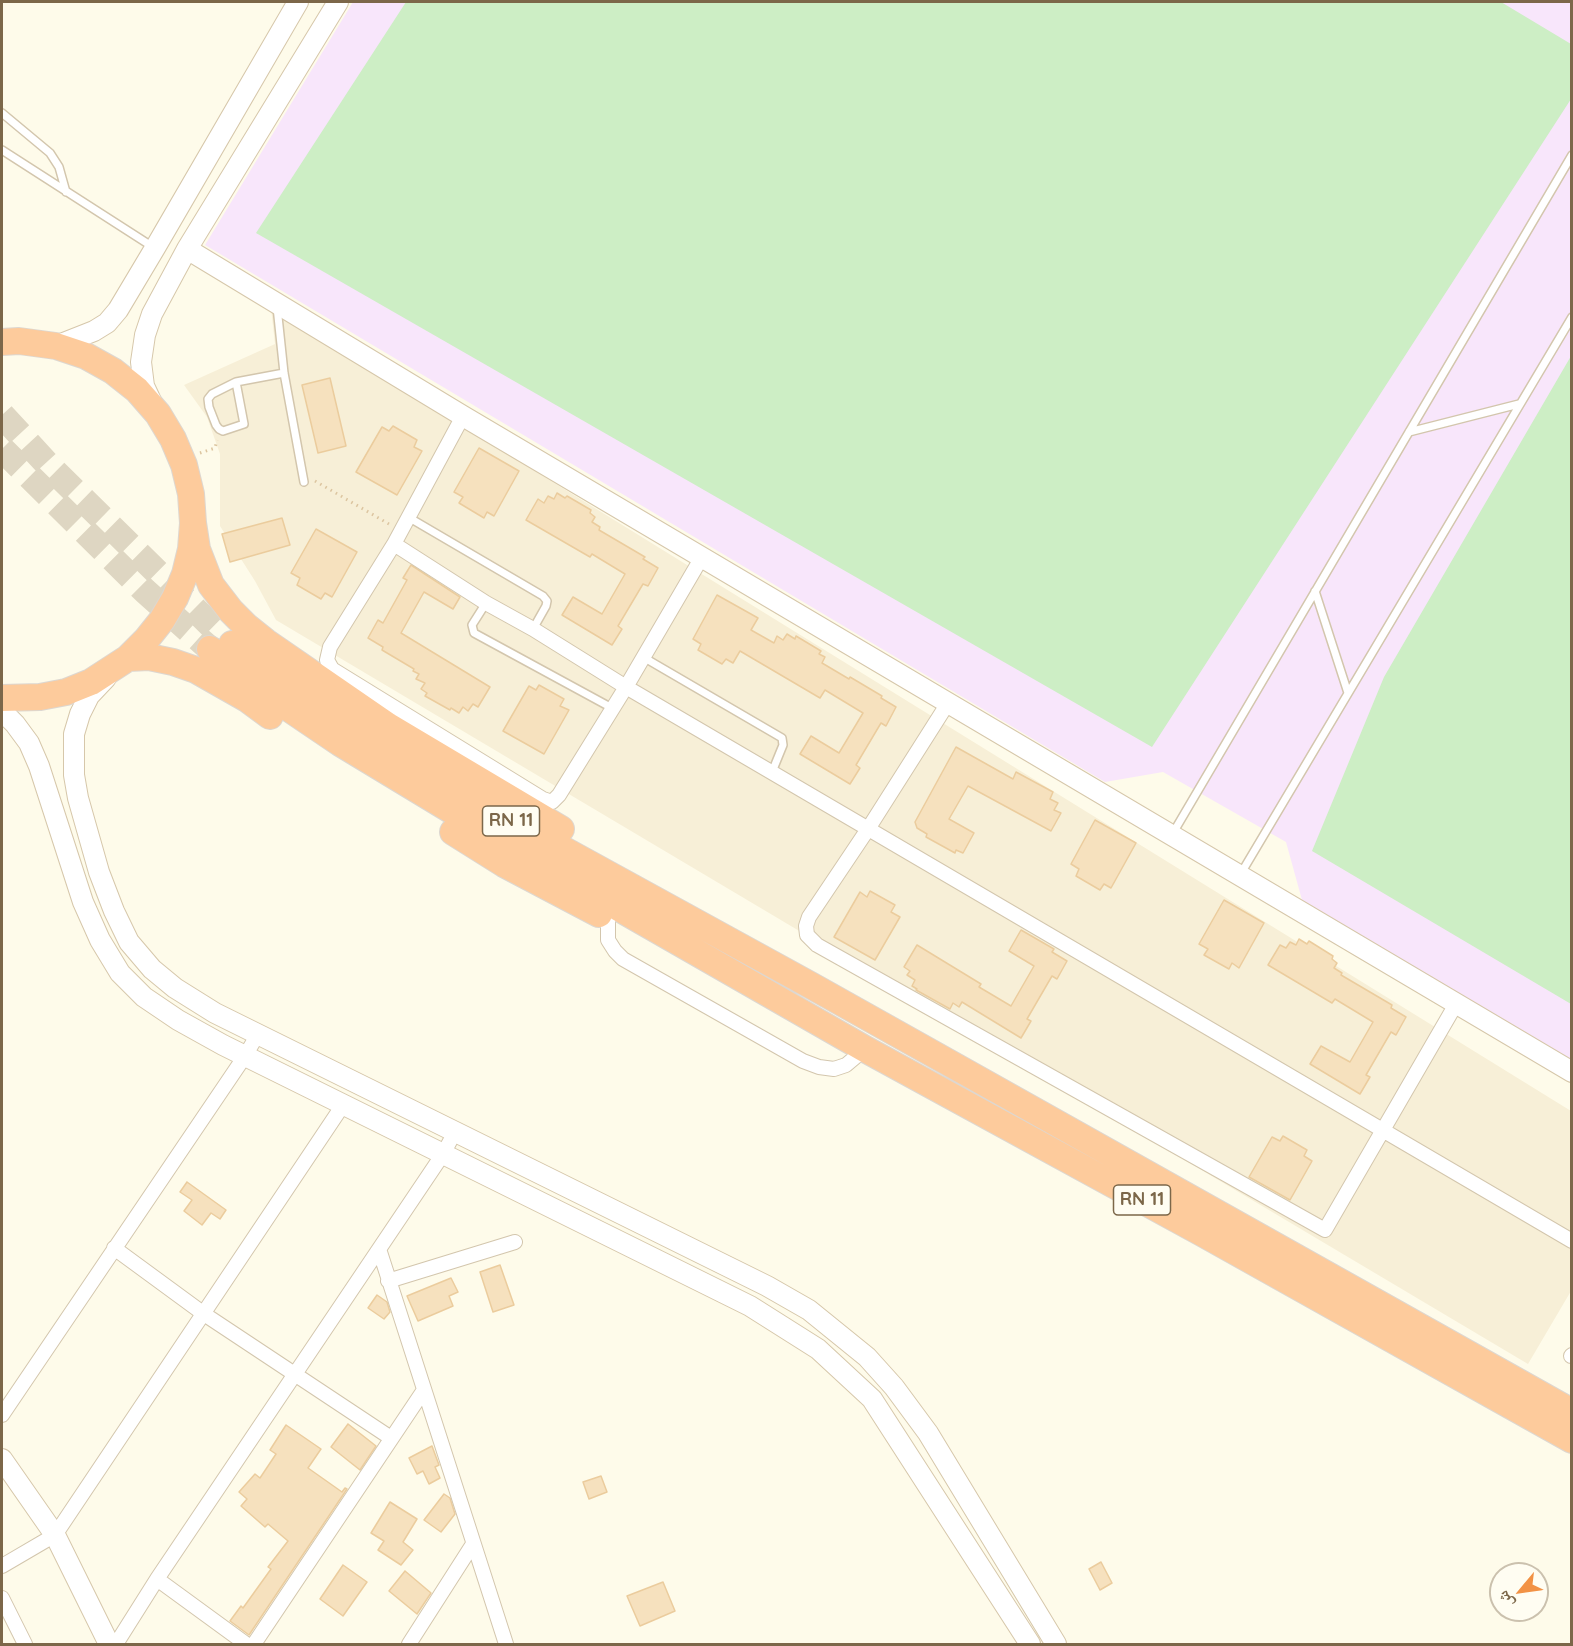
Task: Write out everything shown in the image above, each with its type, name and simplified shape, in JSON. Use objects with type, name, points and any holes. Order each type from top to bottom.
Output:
[{"type":"highway","points":[[2,342],[19,341],[56,346],[86,356],[113,371],[137,390],[158,414],[182,460],[191,494],[197,549],[211,585],[231,611],[266,642],[388,726],[758,942],[812,986]]},
{"type":"highway","points":[[2,698],[40,697],[66,692],[91,682],[121,664],[157,627],[175,598],[185,574],[193,523]]},
{"type":"highway","name":"RN 11","points":[[1572,1412],[812,986],[513,822],[399,756],[216,643],[284,705],[392,777],[865,1049],[1212,1238],[1572,1440]]},
{"type":"highway","points":[[121,664],[149,657],[196,670],[247,699],[312,746],[504,864],[666,946],[712,960]]},
{"type":"street","points":[[56,346],[94,331],[107,323],[118,310],[298,2]]},
{"type":"street","points":[[158,414],[144,386],[141,362],[145,335],[152,314],[187,249],[338,2]]},
{"type":"street","points":[[187,249],[463,416],[1572,1072]]},
{"type":"street","points":[[463,416],[398,538],[330,647],[327,660],[332,669],[543,799],[552,802],[559,795],[626,687],[702,557]]},
{"type":"street","points":[[398,538],[486,603],[533,629],[626,687],[1572,1241]]},
{"type":"street","points":[[121,664],[89,696],[74,734],[72,754],[78,798],[99,872],[129,942],[152,969],[175,988],[215,1013],[767,1286],[809,1310],[867,1356],[894,1386],[928,1433],[1056,1644]]},
{"type":"street","points":[[948,703],[807,921],[807,935],[817,945],[1325,1230],[1456,1004]]},
{"type":"street","points":[[2,711],[29,743],[48,793],[83,902],[100,940],[120,973],[144,997],[178,1020],[244,1056],[750,1306],[818,1349],[872,1399],[1029,1644]]},
{"type":"street","points":[[608,918],[608,940],[623,958],[803,1061],[819,1067],[834,1069],[846,1065],[865,1049]]},
{"type":"street","points":[[2,1415],[258,1034]]},
{"type":"street","points":[[2,1566],[55,1535],[344,1105]]},
{"type":"street","points":[[116,1644],[157,1579],[443,1154],[455,1132]]},
{"type":"street","points":[[388,1281],[515,1242]]},
{"type":"street","points":[[114,1248],[204,1314],[392,1438]]},
{"type":"street","points":[[379,1249],[506,1644]]},
{"type":"street","points":[[254,1644],[424,1390]]},
{"type":"street","points":[[2,1459],[55,1535],[109,1644]]},
{"type":"street","points":[[409,1644],[473,1544]]},
{"type":"street","points":[[157,1579],[246,1644]]},
{"type":"street","points":[[2,1598],[25,1644]]},
{"type":"lane","points":[[2,113],[50,153],[59,167],[66,192]]},
{"type":"lane","points":[[2,150],[155,249]]},
{"type":"lane","points":[[1172,836],[1572,155]]},
{"type":"lane","points":[[277,302],[284,373],[304,482]]},
{"type":"lane","points":[[1240,876],[1572,317]]},
{"type":"lane","points":[[236,382],[244,424],[223,431],[219,429],[209,407],[208,399],[212,394],[236,382],[284,373]]},
{"type":"lane","points":[[1409,432],[1520,404]]},
{"type":"lane","points":[[408,517],[543,596],[547,601],[546,606],[533,629]]},
{"type":"lane","points":[[1315,591],[1348,693]]},
{"type":"lane","points":[[486,603],[472,625],[474,633],[612,708]]},
{"type":"lane","points":[[643,657],[782,738],[783,745],[772,772]]},
{"type":"path","points":[[182,460],[215,448],[219,429]]},
{"type":"path","points":[[304,482],[312,479],[398,538]]},
{"type":"shaded area","points":[[353,2],[1571,2],[1571,1060],[1302,900],[1286,842],[1163,772],[1105,782],[205,245]]},
{"type":"shaded area","points":[[271,308],[1571,1111],[1571,1291],[1528,1364],[276,620],[255,581],[220,526],[220,454],[207,417],[184,385],[275,344]]},
{"type":"green space","points":[[406,2],[1501,2],[1571,44],[1571,99],[1152,747],[256,233]]},
{"type":"green space","points":[[1571,356],[1571,1004],[1312,851],[1384,677]]},
{"type":"building","points":[[330,378],[346,446],[318,453],[302,385]]},
{"type":"building","points":[[393,426],[417,440],[414,447],[422,451],[397,495],[356,472],[382,427],[389,431]]},
{"type":"building","points":[[479,448],[519,471],[494,516],[487,512],[484,518],[459,503],[463,497],[454,492]]},
{"type":"building","points":[[557,493],[591,510],[590,513],[595,517],[592,522],[600,527],[599,530],[645,557],[643,559],[658,568],[648,586],[643,584],[618,626],[622,629],[612,645],[562,615],[573,597],[602,614],[625,574],[592,554],[590,557],[526,520],[538,499],[544,503],[548,496],[554,499]]},
{"type":"building","points":[[282,518],[290,545],[230,562],[222,534]]},
{"type":"building","points":[[316,529],[357,552],[332,597],[325,593],[321,599],[297,585],[300,578],[291,573]]},
{"type":"building","points":[[411,565],[460,597],[453,609],[424,592],[401,633],[490,687],[478,707],[473,704],[468,711],[463,707],[459,713],[425,696],[427,693],[421,689],[425,683],[416,679],[419,674],[368,638],[378,620],[383,623],[407,580],[403,578]]},
{"type":"building","points":[[717,595],[758,618],[751,630],[774,643],[777,636],[783,640],[787,634],[795,639],[796,636],[821,651],[819,654],[825,657],[822,663],[882,696],[881,698],[896,707],[886,726],[881,723],[856,765],[860,768],[850,784],[800,754],[811,736],[839,753],[863,713],[825,690],[820,698],[740,651],[733,663],[726,659],[722,664],[698,650],[701,644],[693,639]]},
{"type":"building","points":[[539,685],[564,699],[560,706],[569,710],[544,754],[503,731],[529,686],[536,690]]},
{"type":"building","points":[[956,747],[1013,779],[1016,772],[1053,792],[1050,799],[1058,803],[1054,810],[1061,813],[1051,831],[968,786],[949,819],[974,833],[963,853],[956,850],[955,853],[926,837],[927,834],[917,828],[915,822]]},
{"type":"building","points":[[1095,820],[1136,843],[1111,888],[1104,884],[1100,890],[1076,876],[1079,869],[1071,864]]},
{"type":"building","points":[[870,891],[895,905],[891,912],[900,917],[875,960],[834,937],[860,892],[867,897]]},
{"type":"building","points":[[1224,900],[1264,923],[1239,968],[1232,963],[1229,969],[1204,955],[1208,949],[1199,944]]},
{"type":"building","points":[[1021,930],[1054,949],[1052,952],[1067,961],[1057,979],[1052,976],[1027,1019],[1031,1021],[1021,1038],[962,1002],[959,1007],[953,1003],[950,1009],[916,990],[912,986],[915,980],[907,975],[910,971],[904,967],[917,945],[981,984],[979,987],[1011,1006],[1034,966],[1009,951]]},
{"type":"building","points":[[1299,939],[1307,944],[1309,941],[1333,956],[1332,959],[1337,963],[1334,968],[1342,973],[1341,975],[1392,1005],[1391,1008],[1406,1017],[1396,1035],[1391,1032],[1366,1075],[1370,1077],[1360,1094],[1310,1064],[1321,1046],[1350,1062],[1373,1022],[1335,999],[1332,1003],[1268,965],[1280,945],[1286,948],[1290,942],[1296,945]]},
{"type":"building","points":[[1283,1136],[1307,1150],[1304,1156],[1312,1161],[1290,1200],[1249,1177],[1272,1137],[1280,1141]]},
{"type":"building","points":[[187,1182],[226,1210],[220,1219],[211,1213],[202,1225],[184,1211],[192,1200],[180,1192]]},
{"type":"building","points":[[500,1265],[514,1305],[493,1312],[480,1272]]},
{"type":"building","points":[[451,1278],[458,1292],[449,1296],[453,1306],[418,1321],[407,1296]]},
{"type":"building","points":[[377,1295],[387,1302],[390,1312],[384,1319],[368,1308]]},
{"type":"building","points":[[348,1424],[376,1446],[360,1470],[331,1447]]},
{"type":"building","points":[[286,1425],[321,1449],[308,1468],[342,1492],[345,1488],[347,1489],[249,1635],[230,1621],[241,1606],[243,1608],[271,1569],[268,1567],[288,1541],[268,1524],[265,1527],[241,1506],[247,1499],[239,1492],[255,1474],[260,1478],[276,1454],[270,1450]]},
{"type":"building","points":[[432,1446],[439,1465],[435,1467],[440,1478],[429,1484],[423,1471],[417,1474],[409,1458]]},
{"type":"building","points":[[601,1476],[607,1492],[589,1499],[583,1482]]},
{"type":"building","points":[[444,1494],[450,1498],[455,1514],[441,1532],[424,1520]]},
{"type":"building","points":[[390,1502],[417,1519],[403,1542],[413,1550],[401,1565],[378,1550],[384,1541],[371,1533]]},
{"type":"building","points":[[1101,1562],[1112,1583],[1100,1590],[1089,1569]]},
{"type":"building","points":[[343,1565],[367,1582],[343,1616],[320,1599]]},
{"type":"building","points":[[405,1571],[431,1593],[417,1614],[389,1591]]},
{"type":"building","points":[[663,1582],[675,1611],[640,1626],[627,1596]]},
{"type":"tunnel","points":[[2,415],[49,466],[222,636]]},
{"type":"tunnel","points":[[2,449],[145,591],[210,649]]}]
